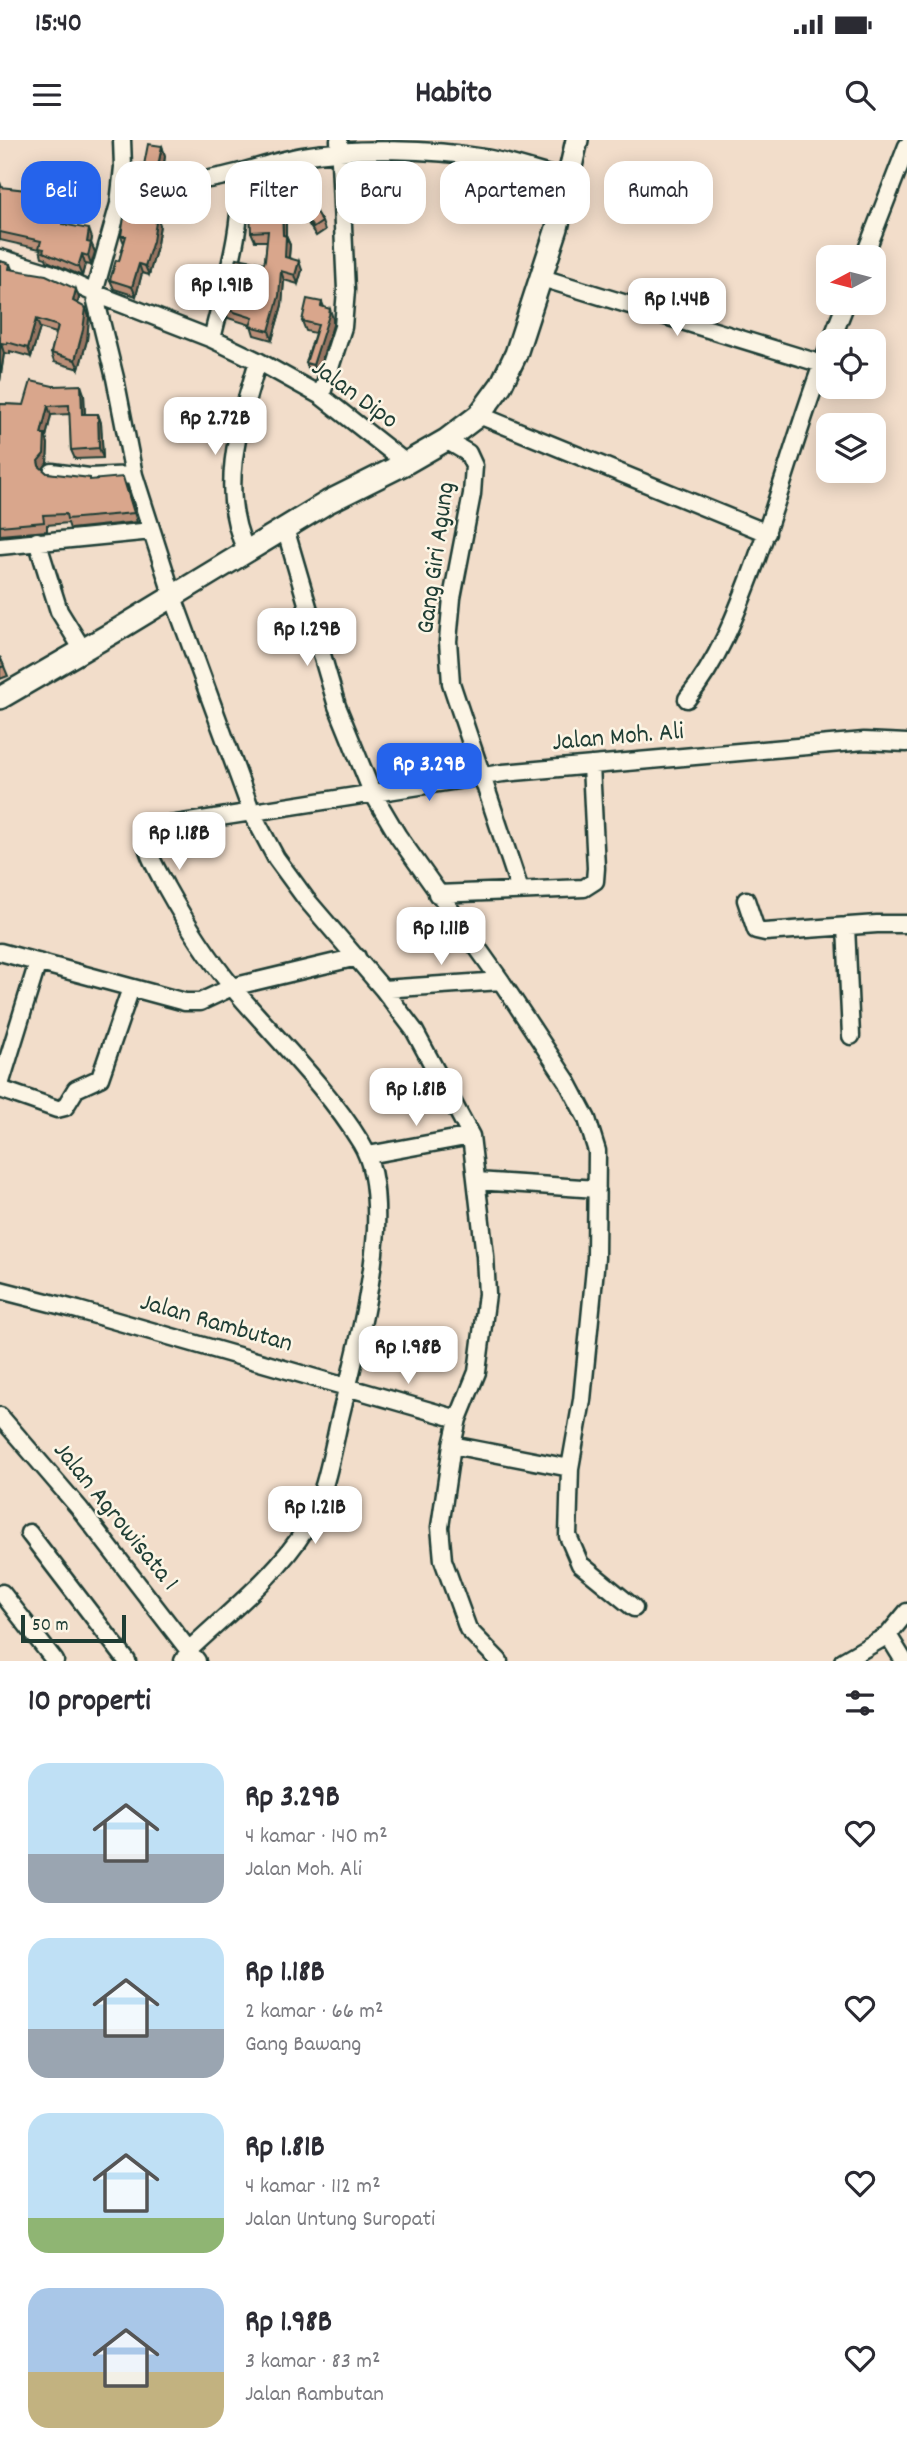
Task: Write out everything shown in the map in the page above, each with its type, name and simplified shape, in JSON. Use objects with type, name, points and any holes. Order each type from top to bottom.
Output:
[{"type":"street","points":[[122,140],[124,167],[119,204],[94,293],[115,378],[134,475],[173,597],[252,813],[276,858],[306,899],[357,957],[414,1030],[471,1136],[485,1256],[486,1294],[477,1372],[458,1419],[440,1527],[443,1560],[468,1629],[499,1661]]},
{"type":"street","points":[[572,161],[577,140]]},
{"type":"street","points":[[869,245],[907,145],[896,140]]},
{"type":"street","points":[[282,161],[338,146],[447,153],[498,161]]},
{"type":"street","points":[[321,396],[343,327],[346,290],[338,146]]},
{"type":"street","points":[[212,340],[237,224]]},
{"type":"street","points":[[0,698],[328,502],[407,463],[446,440],[479,415],[501,385],[516,354],[542,278],[556,224]]},
{"type":"street","name":"Jalan Dipo","points":[[0,258],[53,274],[258,361],[321,396],[407,463]]},
{"type":"street","points":[[542,278],[816,354]]},
{"type":"street","points":[[246,550],[237,531],[234,450],[258,361]]},
{"type":"street","points":[[687,699],[709,670],[724,643],[767,533],[816,384]]},
{"type":"street","points":[[479,415],[767,533]]},
{"type":"street","name":"Gang Giri Agung","points":[[446,440],[468,453],[474,466],[472,494],[452,598],[448,641],[451,683],[520,890]]},
{"type":"street","points":[[52,472],[89,477],[134,475]]},
{"type":"street","points":[[285,528],[337,706],[372,792],[398,836],[501,981],[567,1081],[587,1119],[597,1151],[596,1258],[582,1400],[570,1468],[568,1536],[580,1564],[634,1608]]},
{"type":"street","points":[[0,546],[152,531]]},
{"type":"street","points":[[37,541],[59,611],[83,650]]},
{"type":"street","name":"Jalan Moh. Ali","points":[[232,986],[189,929],[148,852],[145,834],[150,828],[481,776],[852,742],[907,743]]},
{"type":"street","points":[[438,894],[584,888],[595,881],[591,765]]},
{"type":"street","points":[[746,900],[756,930],[765,932],[907,924]]},
{"type":"street","points":[[846,926],[851,1035]]},
{"type":"street","points":[[0,952],[185,1002],[200,1002],[232,986],[357,957]]},
{"type":"street","points":[[38,962],[0,1087],[57,1109],[65,1107],[76,1089],[100,1079],[131,988]]},
{"type":"street","points":[[383,989],[501,981]]},
{"type":"street","points":[[190,1657],[267,1575],[307,1527],[327,1471],[347,1388],[369,1285],[376,1230],[376,1198],[368,1155],[317,1084],[232,986]]},
{"type":"street","points":[[368,1155],[471,1136]]},
{"type":"street","points":[[477,1181],[597,1189]]},
{"type":"street","name":"Jalan Rambutan","points":[[0,1290],[458,1419]]},
{"type":"street","name":"Jalan Agrowisata 1","points":[[0,1416],[79,1508],[190,1657]]},
{"type":"street","points":[[452,1445],[570,1468]]},
{"type":"street","points":[[29,1534],[127,1661]]},
{"type":"street","points":[[2,1592],[55,1661]]},
{"type":"street","points":[[842,1661],[888,1635],[907,1612]]},
{"type":"street","points":[[888,1635],[904,1661]]},
{"type":"building","points":[[148,144],[162,146],[159,161],[145,161]]},
{"type":"building","points":[[0,187],[21,189],[21,224],[62,224],[89,229],[87,242],[91,243],[88,256],[82,254],[78,267],[43,252],[44,249],[39,248],[41,241],[0,232]]},
{"type":"building","points":[[123,224],[156,224],[145,266],[139,264],[132,287],[110,280],[126,236],[121,236]]},
{"type":"building","points":[[251,224],[283,224],[283,235],[286,236],[285,257],[299,261],[295,275],[281,271],[279,296],[269,331],[250,326],[253,318],[225,309],[237,258],[264,263],[268,231],[251,232]]},
{"type":"building","points":[[0,261],[10,264],[9,269],[46,275],[76,289],[73,301],[86,308],[75,360],[51,353],[58,326],[36,319],[28,348],[7,342],[1,343],[0,350]]},
{"type":"building","points":[[307,299],[322,302],[321,306],[330,309],[313,365],[306,363],[318,325],[302,321]]},
{"type":"building","points":[[31,381],[53,386],[81,385],[82,414],[98,414],[99,448],[71,450],[69,405],[48,406],[41,434],[45,434],[44,454],[38,461],[39,466],[47,473],[90,480],[123,477],[134,513],[67,519],[66,514],[43,515],[44,522],[0,526],[0,404],[24,405]]}]
